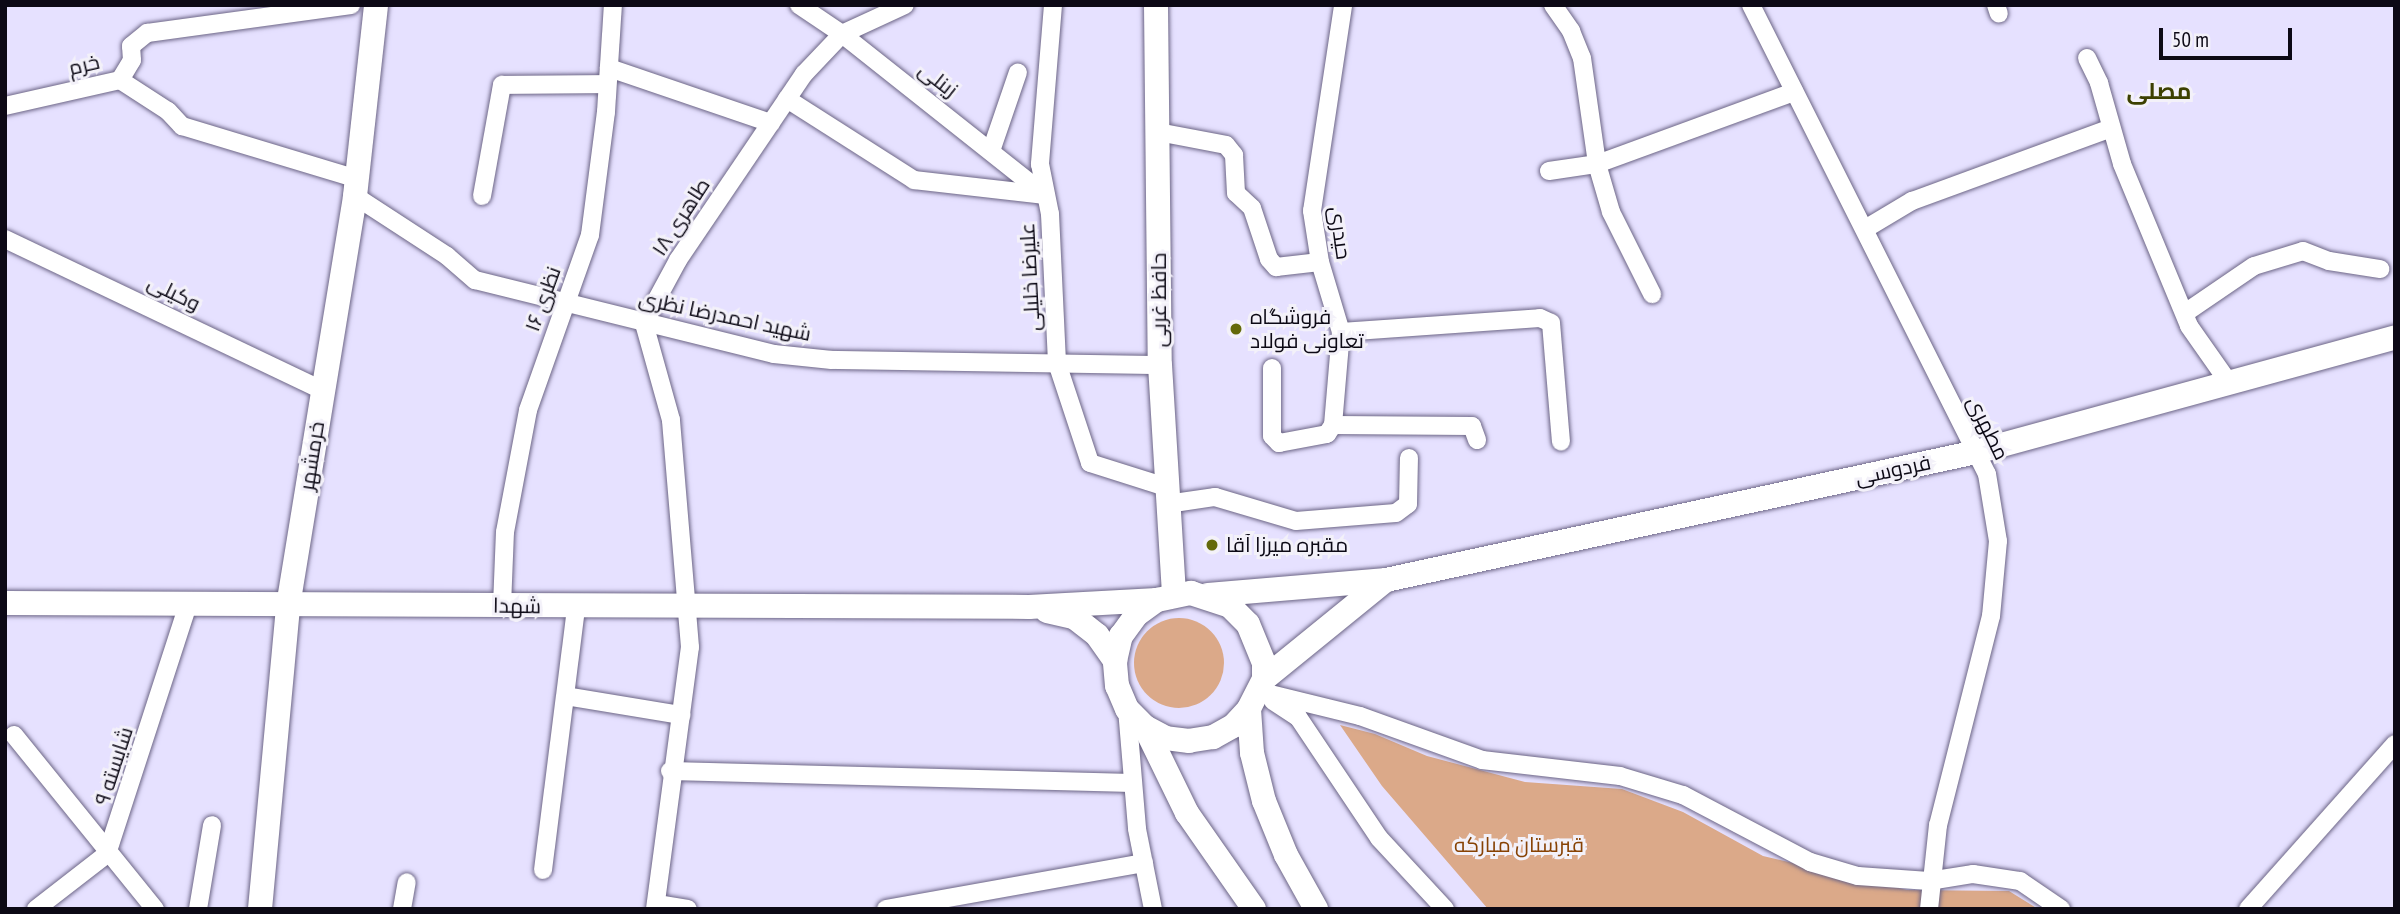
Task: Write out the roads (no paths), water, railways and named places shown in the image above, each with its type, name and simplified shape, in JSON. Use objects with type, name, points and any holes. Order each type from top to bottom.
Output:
[{"type":"main road","name":"خرمشهر","points":[[260,909],[288,606],[356,187],[376,5]]},
{"type":"main road","name":"حافظ غربی","points":[[1156,5],[1160,365],[1167,495],[1165,597]]},
{"type":"main road","name":"فردوسی","points":[[1207,595],[1386,580],[1976,452],[2227,380],[2395,337]]},
{"type":"main road","points":[[1165,597],[1128,625],[1115,661],[1117,686],[1127,709],[1145,727],[1166,738],[1189,741],[1213,737],[1233,726],[1257,693],[1386,580]]},
{"type":"main road","points":[[1029,607],[1207,595],[1230,606],[1248,624],[1264,663],[1257,693],[1252,753],[1264,800],[1286,855],[1316,909]]},
{"type":"main road","name":"شهدا","points":[[5,603],[1029,607]]},
{"type":"main road","points":[[1029,607],[1074,617],[1097,635],[1115,661]]},
{"type":"main road","points":[[1145,727],[1187,813],[1254,909]]},
{"type":"street","name":"خرم","points":[[5,106],[120,80],[132,60],[131,46],[147,33],[351,5]]},
{"type":"street","name":"نظری ۱۶","points":[[502,606],[505,532],[513,475],[528,410],[590,235],[613,5]]},
{"type":"street","name":"زینلی","points":[[799,5],[842,34],[1045,195]]},
{"type":"street","name":"طاهری ۱۸","points":[[644,323],[678,260],[788,99],[842,34],[905,5]]},
{"type":"street","name":"علیرضا خلیلی","points":[[1053,5],[1040,164],[1050,215],[1057,363],[1090,463],[1167,495]]},
{"type":"street","name":"حیدری","points":[[1333,425],[1341,332],[1320,262],[1311,211],[1343,5]]},
{"type":"street","points":[[1553,5],[1571,31],[1581,58],[1597,164],[1611,212],[1652,294]]},
{"type":"street","name":"مطهری","points":[[1751,5],[1987,474],[1998,541],[1991,616],[1938,825],[1928,881],[1928,909]]},
{"type":"street","points":[[2087,58],[2111,128],[2185,313],[2227,380]]},
{"type":"street","points":[[991,151],[1018,72]]},
{"type":"street","points":[[482,197],[502,85],[608,76],[771,123]]},
{"type":"street","name":"شهید احمدرضا نظری","points":[[120,80],[168,111],[182,126],[356,187],[475,280],[793,357],[1160,365]]},
{"type":"street","points":[[1549,171],[1597,164],[1794,92]]},
{"type":"street","points":[[788,99],[914,180],[1045,195]]},
{"type":"street","points":[[1865,229],[1912,201],[2111,128]]},
{"type":"street","points":[[1158,132],[1226,145],[1234,155],[1236,193],[1252,208],[1269,259],[1276,267],[1320,262]]},
{"type":"street","name":"وکیلی","points":[[5,239],[322,390]]},
{"type":"street","points":[[2185,313],[2254,266],[2303,251],[2329,261],[2379,269]]},
{"type":"street","points":[[1341,332],[1540,318],[1551,323],[1561,442]]},
{"type":"street","points":[[644,323],[671,420],[690,647],[670,771],[656,906],[688,909]]},
{"type":"street","points":[[1272,368],[1276,441],[1321,438],[1333,425],[1472,426],[1477,440]]},
{"type":"street","points":[[1167,495],[1216,497],[1296,521],[1405,511],[1409,458]]},
{"type":"street","name":"شایسته ۹","points":[[107,853],[188,605]]},
{"type":"street","points":[[543,870],[576,607]]},
{"type":"street","points":[[1257,693],[1360,716],[1482,760],[1620,776],[1683,795],[1810,862],[1858,876],[1928,881],[1973,874],[2020,881],[2061,909]]},
{"type":"street","points":[[1257,693],[1298,717],[1380,838],[1446,909]]},
{"type":"street","points":[[566,696],[681,715]]},
{"type":"street","points":[[1127,709],[1133,783],[1153,909]]},
{"type":"street","points":[[14,735],[155,909]]},
{"type":"street","points":[[2248,909],[2395,744]]},
{"type":"street","points":[[670,771],[1133,783]]},
{"type":"street","points":[[198,909],[212,825]]},
{"type":"street","points":[[36,909],[107,853]]},
{"type":"street","points":[[886,909],[1144,863]]},
{"type":"street","points":[[402,909],[407,882]]},
{"type":"place","name":"فروشگاه تعاونی فولاد","points":[[1236,329]]},
{"type":"place","name":"مقبره میرزا آقا","points":[[1212,545]]},
{"type":"district","name":"مصلی","points":[[2159,91]]},
{"type":"park label","name":"قبرستان مبارکه","points":[[1519,845]]}]
